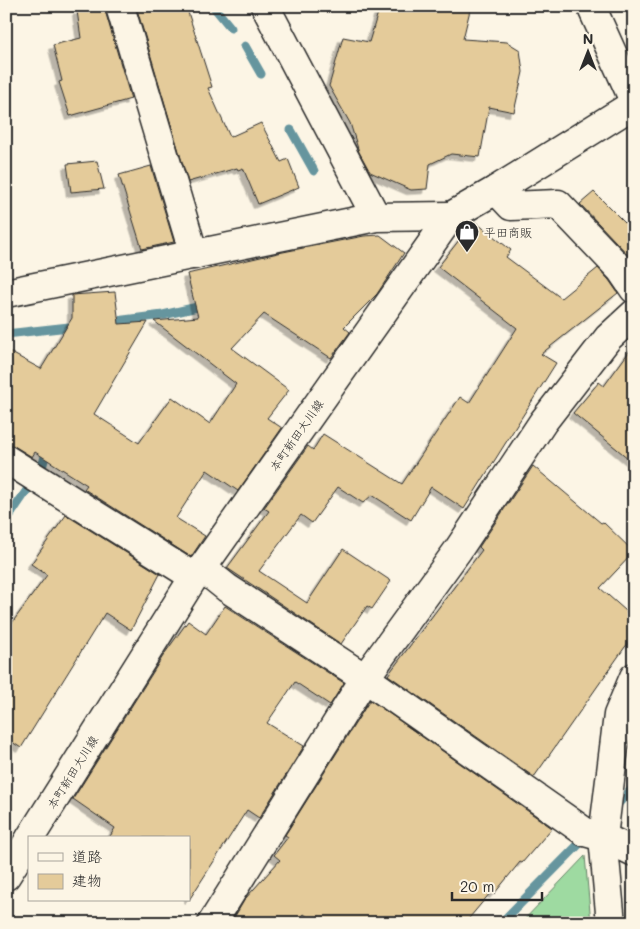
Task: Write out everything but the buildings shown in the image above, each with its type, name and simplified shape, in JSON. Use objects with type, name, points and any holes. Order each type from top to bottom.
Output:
[{"type":"main road","points":[[265,6],[376,217]]},
{"type":"main road","points":[[591,6],[634,102]]},
{"type":"main road","points":[[121,10],[194,254]]},
{"type":"main road","name":"本町新田大川線","points":[[32,836],[198,573],[451,216],[496,190],[634,102]]},
{"type":"main road","points":[[496,190],[511,206],[558,204],[621,270],[634,289]]},
{"type":"main road","points":[[6,293],[376,217],[451,216]]},
{"type":"main road","points":[[212,923],[365,678],[458,550],[543,422],[608,338],[634,314]]},
{"type":"main road","points":[[6,459],[198,573],[227,588],[365,678],[585,832],[603,837],[634,852]]},
{"type":"main road","points":[[611,923],[603,837],[618,715],[634,677]]},
{"type":"main road","name":"本町新田大川線","points":[[6,876],[28,842]]},
{"type":"green space","points":[[585,856],[591,923],[521,923]]},
{"type":"waterway","points":[[213,6],[231,28]]},
{"type":"waterway","points":[[245,46],[261,74]]},
{"type":"waterway","points":[[291,130],[314,171]]},
{"type":"waterway","points":[[108,322],[163,315],[206,305]]},
{"type":"waterway","points":[[6,334],[78,326]]},
{"type":"waterway","points":[[6,521],[42,468],[47,448]]},
{"type":"waterway","points":[[613,809],[634,787]]},
{"type":"waterway","points":[[501,923],[587,836]]},
{"type":"place","name":"平田商販","points":[[467,253]]}]
